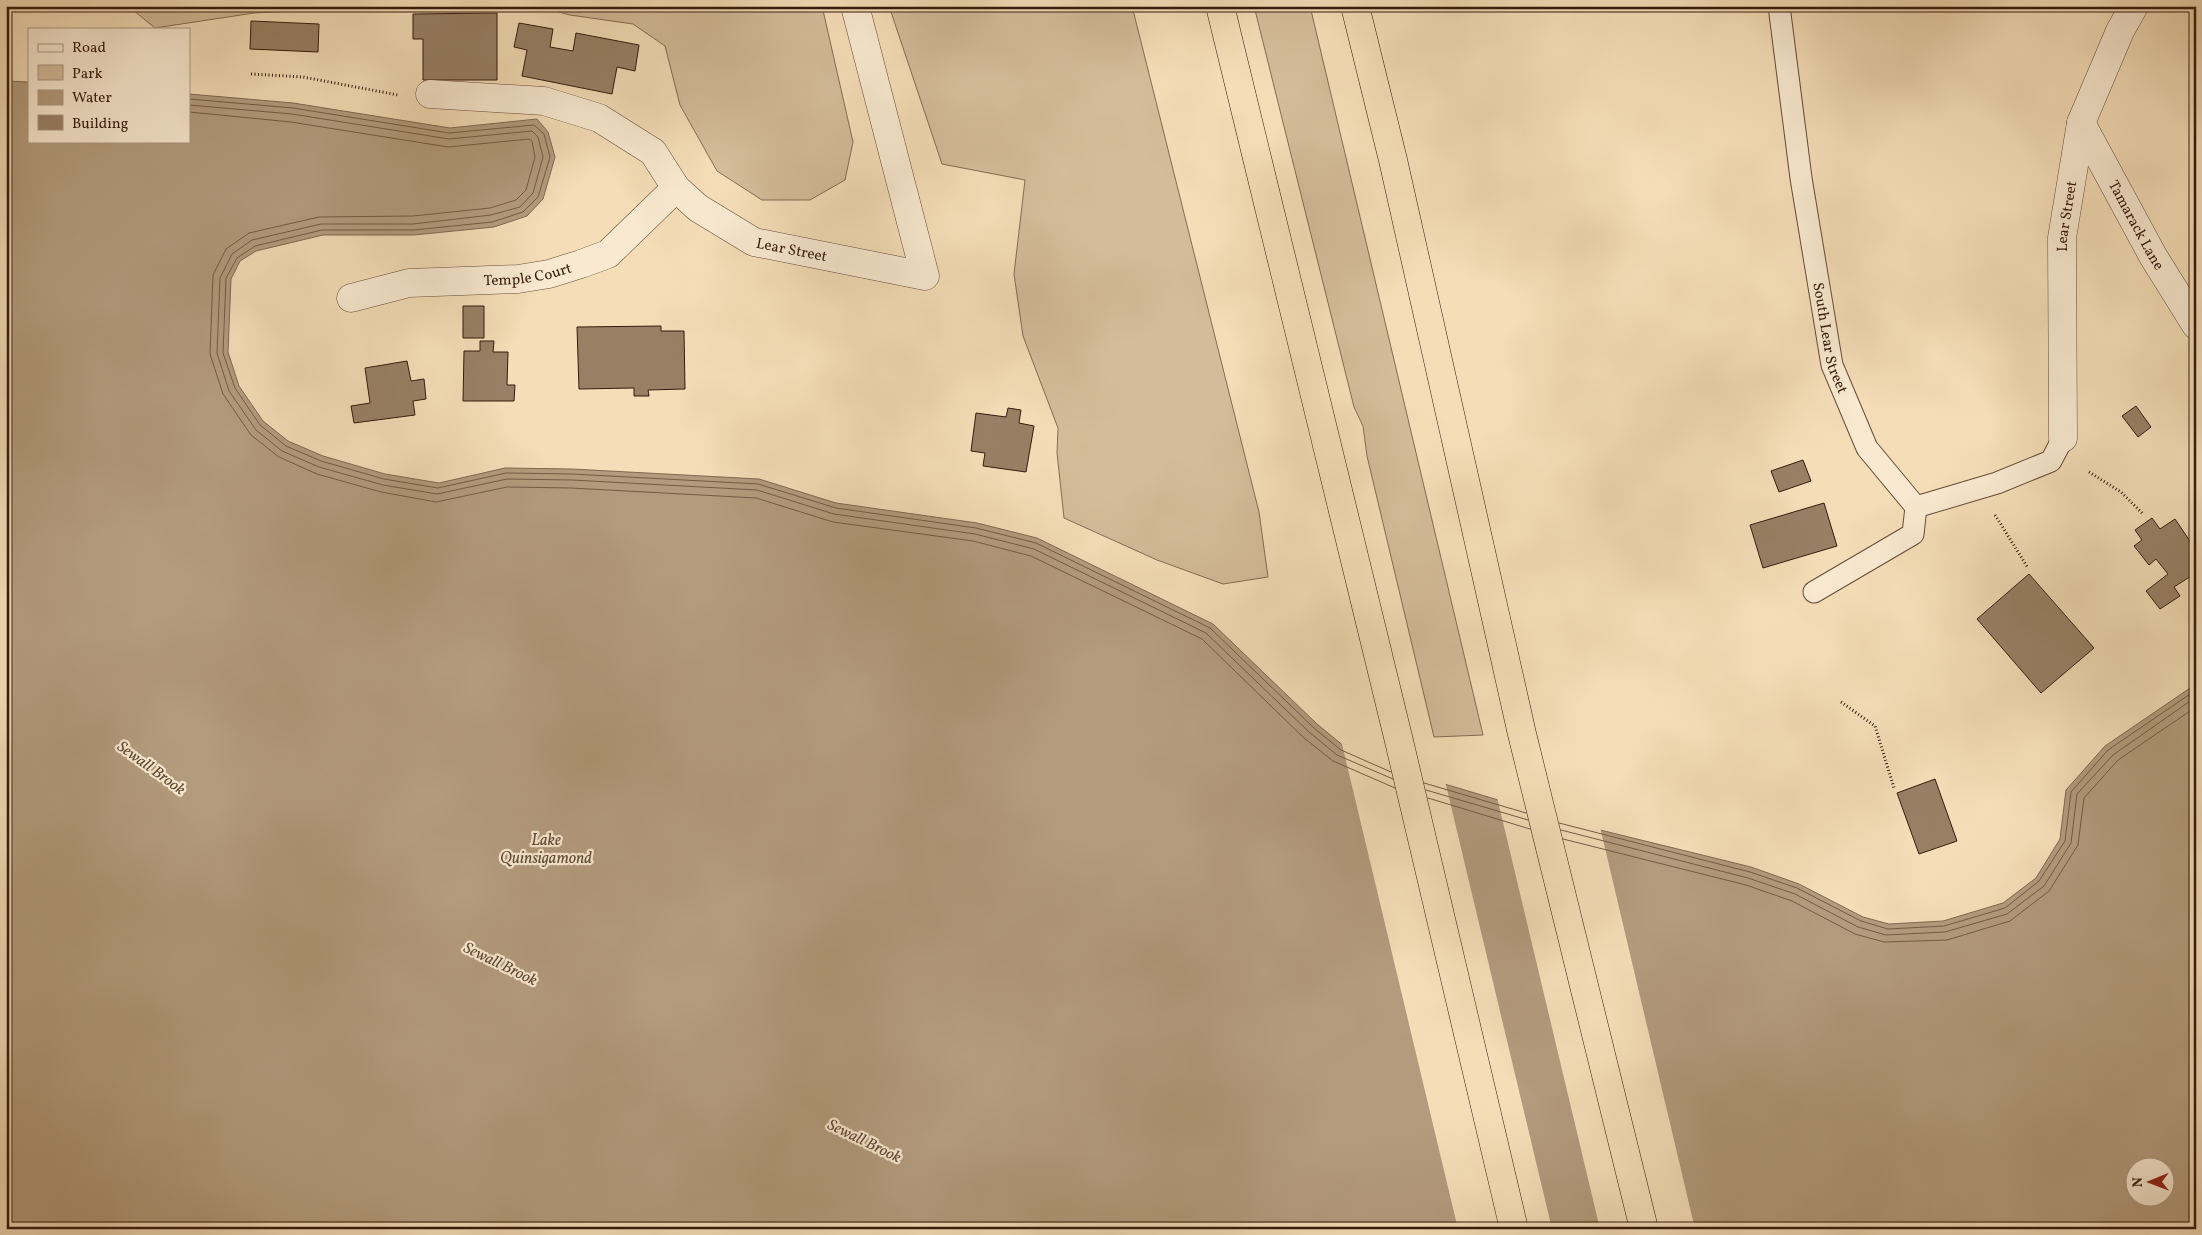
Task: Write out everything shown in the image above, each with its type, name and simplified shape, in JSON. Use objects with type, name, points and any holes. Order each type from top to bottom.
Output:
[{"type":"highway","points":[[1220,6],[1399,740],[1514,1229]]},
{"type":"highway","points":[[1355,6],[1393,160],[1522,734],[1644,1229]]},
{"type":"street","name":"Lear Street","points":[[430,94],[544,101],[599,118],[653,152],[676,188],[698,208],[754,242],[925,276],[855,6]]},
{"type":"street","name":"Lear Street","points":[[2063,438],[2062,238],[2081,123],[2120,31],[2134,6]]},
{"type":"street","name":"Tamarack Lane","points":[[2081,123],[2153,256],[2196,325]]},
{"type":"street","name":"Temple Court","points":[[351,298],[409,283],[518,279],[549,274],[581,264],[608,254],[676,188]]},
{"type":"lane","name":"South Lear Street","points":[[1779,6],[1801,178],[1832,365],[1868,448],[1916,508]]},
{"type":"lane","points":[[1814,592],[1913,534],[1916,508],[1978,489],[2052,461],[2063,438]]},
{"type":"path","points":[[251,74],[303,78],[413,98],[430,94]]},
{"type":"path","points":[[2089,472],[2122,492],[2143,514]]},
{"type":"path","points":[[1978,489],[2028,568]]},
{"type":"path","points":[[1840,702],[1875,726],[1894,788]]},
{"type":"green space","points":[[128,6],[388,6],[254,13],[155,28]]},
{"type":"green space","points":[[536,6],[822,6],[853,142],[845,180],[810,200],[762,200],[717,171],[680,105],[665,46],[633,24],[570,15]]},
{"type":"green space","points":[[889,6],[1132,6],[1259,512],[1268,577],[1223,584],[1157,560],[1064,518],[1057,453],[1058,428],[1023,336],[1014,274],[1025,180],[942,164]]},
{"type":"green space","points":[[1254,6],[1310,6],[1483,735],[1434,737],[1367,456],[1363,426],[1354,407]]},
{"type":"water","name":"Lake Quinsigamond","points":[[6,81],[28,82],[28,142],[190,142],[190,94],[293,103],[450,128],[537,119],[548,132],[555,157],[543,199],[527,216],[494,227],[414,235],[323,235],[256,251],[240,261],[231,279],[228,352],[239,386],[263,421],[288,441],[323,456],[385,474],[439,483],[505,468],[572,469],[759,479],[836,503],[977,523],[1037,538],[1213,624],[1317,724],[1345,747],[1401,771],[1592,828],[1751,867],[1799,884],[1863,917],[1889,924],[1943,921],[2003,903],[2036,878],[2060,839],[2066,790],[2105,746],[2196,684],[2196,1229],[6,1229]]},
{"type":"pier","points":[[1341,740],[1346,744],[1402,768],[1445,781],[1552,1229],[1458,1229]]},
{"type":"pier","points":[[1497,797],[1600,827],[1695,1229],[1600,1229]]},
{"type":"building","points":[[497,13],[497,80],[423,80],[423,39],[413,39],[413,14]]},
{"type":"building","points":[[251,21],[319,24],[318,52],[250,49]]},
{"type":"building","points":[[519,23],[553,29],[550,47],[573,51],[576,33],[639,45],[635,71],[617,67],[612,94],[522,76],[527,50],[514,47]]},
{"type":"building","points":[[463,306],[484,306],[484,338],[463,338]]},
{"type":"building","points":[[661,326],[661,331],[684,331],[685,389],[648,390],[649,396],[634,396],[634,388],[579,389],[577,327]]},
{"type":"building","points":[[480,341],[494,341],[493,352],[508,352],[507,385],[515,385],[514,401],[463,401],[464,351],[480,351]]},
{"type":"building","points":[[407,361],[411,381],[424,379],[426,399],[413,401],[415,415],[354,423],[351,406],[370,403],[365,368]]},
{"type":"building","points":[[2136,406],[2151,427],[2138,437],[2122,416]]},
{"type":"building","points":[[1008,408],[1021,410],[1019,423],[1034,426],[1026,472],[983,466],[985,453],[971,451],[976,413],[1006,417]]},
{"type":"building","points":[[1803,460],[1811,481],[1779,492],[1771,471]]},
{"type":"building","points":[[1824,503],[1837,546],[1763,568],[1750,525]]},
{"type":"building","points":[[2152,518],[2160,529],[2175,519],[2196,550],[2196,573],[2174,587],[2180,596],[2160,609],[2146,591],[2168,574],[2156,559],[2149,565],[2134,546],[2142,540],[2135,530]]},
{"type":"building","points":[[2029,574],[2094,648],[2041,693],[1977,619]]},
{"type":"building","points":[[1935,779],[1957,841],[1919,854],[1897,793]]},
{"type":"water label","name":"Sewall Brook","points":[[152,767]]},
{"type":"water label","name":"Sewall Brook","points":[[501,963]]},
{"type":"water label","name":"Sewall Brook","points":[[865,1140]]}]
